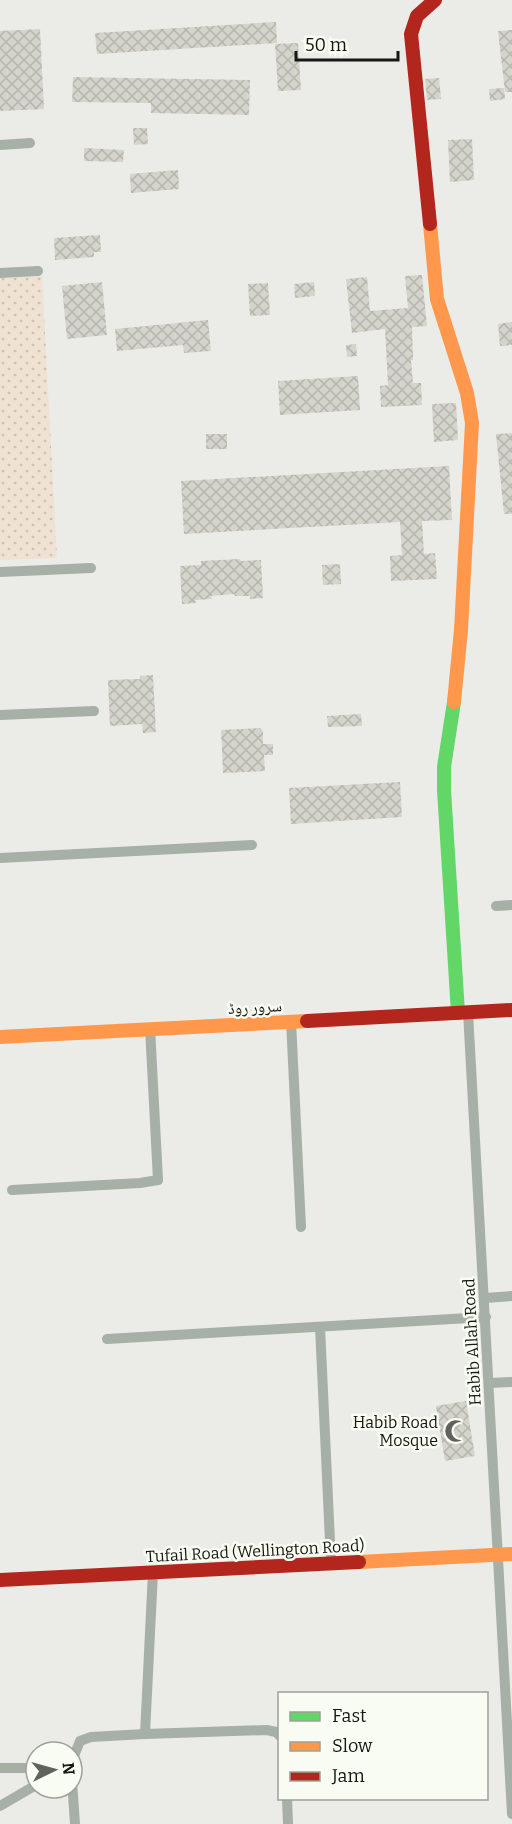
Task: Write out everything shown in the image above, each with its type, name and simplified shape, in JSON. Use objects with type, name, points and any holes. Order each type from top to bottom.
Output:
[{"type":"street","points":[[435,0],[417,16],[411,34],[437,299],[441,319],[472,411],[458,674],[444,767],[463,1012]]},
{"type":"street","points":[[0,145],[30,143]]},
{"type":"street","points":[[0,273],[38,271]]},
{"type":"street","points":[[0,572],[91,568]]},
{"type":"street","points":[[0,715],[94,711]]},
{"type":"street","points":[[0,858],[252,844]]},
{"type":"street","points":[[495,906],[512,905]]},
{"type":"street","name":"سرور روڈ","points":[[0,1037],[512,1010]]},
{"type":"street","name":"Habib Allah Road","points":[[463,1012],[485,1298],[512,1814]]},
{"type":"street","points":[[291,1022],[301,1227]]},
{"type":"street","points":[[12,1190],[158,1180],[159,1164],[150,1028]]},
{"type":"street","points":[[485,1298],[512,1296]]},
{"type":"street","points":[[107,1339],[486,1317]]},
{"type":"street","points":[[320,1327],[331,1563]]},
{"type":"street","points":[[490,1383],[512,1382]]},
{"type":"street","name":"Tufail Road (Wellington Road)","points":[[0,1580],[512,1554]]},
{"type":"street","points":[[146,1734],[153,1572]]},
{"type":"street","points":[[83,1740],[91,1737],[146,1734],[267,1730],[278,1735]]},
{"type":"street","points":[[0,1768],[24,1768]]},
{"type":"street","points":[[0,1806],[24,1792]]},
{"type":"street","points":[[73,1800],[75,1824]]},
{"type":"street","points":[[287,1800],[288,1824]]},
{"type":"shaded area","points":[[42,276],[57,558],[0,560],[0,278]]},
{"type":"building","points":[[276,22],[277,43],[97,54],[95,33]]},
{"type":"building","points":[[40,29],[44,109],[0,111],[0,31]]},
{"type":"building","points":[[512,30],[512,92],[505,92],[498,31]]},
{"type":"building","points":[[298,43],[301,90],[278,91],[275,44]]},
{"type":"building","points":[[73,77],[250,80],[249,115],[151,113],[151,103],[72,102]]},
{"type":"building","points":[[439,78],[441,99],[427,100],[425,79]]},
{"type":"building","points":[[504,88],[505,99],[490,101],[489,89]]},
{"type":"building","points":[[133,128],[147,128],[148,144],[134,145]]},
{"type":"building","points":[[472,139],[474,180],[450,182],[448,140]]},
{"type":"building","points":[[84,148],[124,150],[123,162],[84,161]]},
{"type":"building","points":[[178,170],[179,189],[131,193],[130,174]]},
{"type":"building","points":[[100,235],[101,252],[94,252],[94,257],[55,260],[54,238]]},
{"type":"building","points":[[422,275],[427,326],[412,327],[413,360],[411,360],[413,383],[421,383],[422,405],[381,407],[380,386],[388,385],[385,329],[352,333],[346,279],[367,277],[370,311],[408,308],[405,276]]},
{"type":"building","points":[[102,282],[107,335],[67,339],[62,286]]},
{"type":"building","points":[[314,282],[315,296],[295,298],[294,284]]},
{"type":"building","points":[[268,283],[270,315],[250,316],[248,284]]},
{"type":"building","points":[[208,320],[211,351],[184,353],[183,345],[117,351],[115,329]]},
{"type":"building","points":[[512,322],[512,345],[500,346],[498,324]]},
{"type":"building","points":[[356,344],[357,356],[347,357],[346,345]]},
{"type":"building","points":[[358,376],[360,410],[280,415],[278,381]]},
{"type":"building","points":[[456,403],[458,440],[434,442],[432,404]]},
{"type":"building","points":[[512,433],[512,514],[504,514],[496,434]]},
{"type":"building","points":[[206,434],[227,434],[227,449],[206,449]]},
{"type":"building","points":[[449,466],[452,520],[422,521],[424,554],[435,553],[437,579],[391,581],[390,556],[402,555],[400,522],[184,534],[181,481]]},
{"type":"building","points":[[240,559],[241,561],[261,560],[263,598],[250,599],[250,596],[235,596],[234,594],[211,596],[212,599],[182,604],[180,566],[201,565],[201,561]]},
{"type":"building","points":[[340,564],[341,584],[323,585],[322,565]]},
{"type":"building","points":[[153,675],[156,732],[143,733],[142,724],[110,726],[108,680],[140,679],[140,676]]},
{"type":"building","points":[[361,714],[362,726],[328,727],[327,716]]},
{"type":"building","points":[[260,728],[263,732],[263,744],[273,744],[273,755],[264,755],[265,771],[223,773],[221,730]]},
{"type":"building","points":[[400,782],[402,817],[291,824],[289,788]]},
{"type":"building","name":"Habib Road Mosque","points":[[466,1401],[475,1456],[445,1461],[436,1406]]},
{"type":"traffic: fast","points":[[454,702],[444,767],[444,790],[458,1013]]},
{"type":"traffic: slow","points":[[430,224],[437,299],[467,393],[472,423],[461,630],[454,702]]},
{"type":"traffic: slow","points":[[0,1037],[307,1021]]},
{"type":"traffic: slow","points":[[359,1562],[512,1554]]},
{"type":"traffic: jam","points":[[430,224],[411,34],[417,16],[435,0]]},
{"type":"traffic: jam","points":[[307,1021],[512,1010]]},
{"type":"traffic: jam","points":[[0,1580],[359,1562]]},
{"type":"place","name":"Habib Road Mosque","points":[[456,1431]]}]
